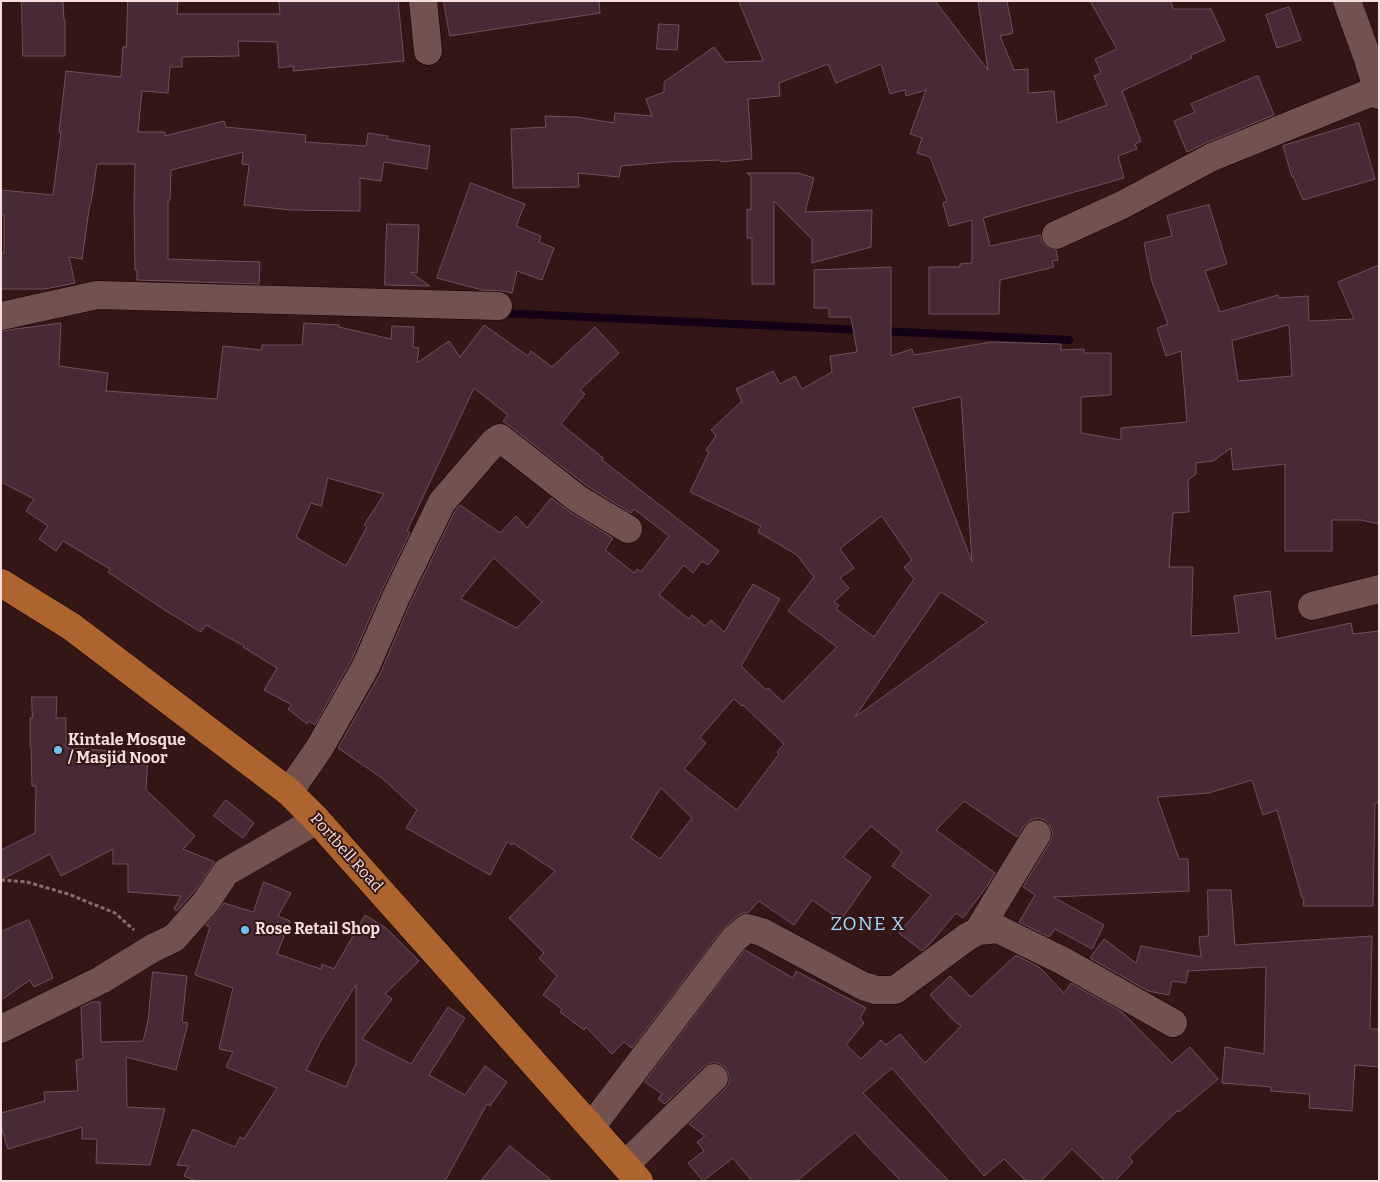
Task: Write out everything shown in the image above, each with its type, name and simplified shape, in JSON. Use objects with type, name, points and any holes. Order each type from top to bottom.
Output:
[{"type":"main road","name":"Portbell Road","points":[[1,583],[72,626],[289,792],[317,820],[632,1173]]},
{"type":"street","points":[[423,1],[428,51]]},
{"type":"street","points":[[1056,234],[1122,205],[1212,157],[1376,81],[1347,1]]},
{"type":"street","points":[[1,316],[97,295],[498,306]]},
{"type":"street","points":[[289,792],[320,747],[366,666],[396,597],[442,502],[494,442],[500,438],[578,499],[628,529]]},
{"type":"street","points":[[1312,606],[1379,589]]},
{"type":"street","points":[[1,1029],[101,980],[152,948],[174,938],[206,902],[226,872],[317,820]]},
{"type":"street","points":[[978,931],[1037,834]]},
{"type":"street","points":[[591,1127],[734,939],[747,928],[762,932],[863,986],[876,990],[895,990],[967,937],[978,931],[998,929],[1063,961],[1173,1023]]},
{"type":"street","points":[[632,1173],[714,1078]]},
{"type":"path","points":[[1,880],[27,882],[68,894],[115,913],[152,948]]},
{"type":"building","points":[[22,1],[63,1],[65,56],[23,56]]},
{"type":"building","points":[[128,1],[178,1],[177,14],[280,14],[279,1],[398,1],[404,61],[293,71],[294,66],[279,68],[277,42],[238,41],[239,56],[182,57],[182,67],[170,67],[168,93],[142,91],[138,132],[165,132],[165,136],[224,121],[226,127],[306,135],[305,142],[366,146],[368,133],[388,136],[387,139],[430,146],[427,169],[384,162],[381,181],[360,178],[360,211],[291,210],[244,205],[249,165],[242,164],[243,152],[171,170],[170,200],[168,200],[168,259],[260,262],[259,284],[137,280],[137,270],[135,270],[135,164],[97,164],[82,259],[69,257],[75,283],[45,289],[1,289],[1,253],[4,253],[4,215],[1,215],[1,190],[53,195],[66,71],[121,77],[123,47],[126,47]]},
{"type":"building","points":[[444,1],[599,1],[600,13],[450,36]]},
{"type":"building","points":[[739,1],[935,1],[988,70],[978,1],[1007,1],[1013,33],[1000,36],[1014,70],[1028,69],[1028,93],[1054,91],[1057,123],[1107,105],[1094,76],[1101,73],[1095,59],[1117,49],[1090,1],[1171,1],[1173,9],[1211,9],[1225,40],[1191,55],[1192,58],[1122,91],[1141,141],[1135,144],[1137,149],[1118,156],[1124,178],[983,218],[990,246],[1041,235],[1042,242],[1047,247],[1056,250],[1058,260],[1052,261],[1054,267],[1000,280],[999,314],[929,314],[929,267],[960,267],[960,264],[972,263],[972,220],[949,226],[943,203],[947,201],[930,157],[917,153],[922,138],[910,134],[926,90],[906,96],[905,90],[890,94],[881,64],[836,83],[828,64],[779,83],[780,96],[748,99],[752,159],[621,166],[619,177],[578,173],[579,187],[513,188],[511,129],[546,127],[545,116],[577,117],[614,123],[615,113],[652,116],[646,99],[664,92],[664,82],[714,47],[725,62],[763,61]]},
{"type":"building","points":[[1289,7],[1301,40],[1277,48],[1266,15]]},
{"type":"building","points":[[659,24],[679,25],[677,50],[657,49]]},
{"type":"building","points":[[1258,76],[1274,115],[1187,152],[1174,121],[1195,112],[1191,104]]},
{"type":"building","points":[[1359,123],[1375,179],[1303,200],[1292,177],[1283,146]]},
{"type":"building","points":[[747,173],[798,173],[814,178],[805,212],[872,210],[871,247],[812,263],[812,239],[774,201],[774,284],[752,284],[752,238],[747,238],[747,209],[751,210],[751,177]]},
{"type":"building","points":[[471,183],[525,204],[516,226],[541,236],[539,242],[554,248],[542,280],[517,271],[512,293],[482,290],[437,278]]},
{"type":"building","points":[[1209,205],[1227,264],[1205,271],[1220,312],[1278,295],[1279,298],[1308,296],[1309,321],[1354,319],[1338,282],[1379,265],[1379,524],[1361,520],[1332,520],[1332,551],[1285,551],[1285,464],[1233,470],[1231,448],[1213,461],[1196,463],[1196,474],[1188,480],[1189,512],[1173,513],[1169,567],[1193,567],[1191,636],[1239,633],[1234,596],[1270,591],[1276,639],[1351,623],[1353,634],[1379,631],[1379,803],[1375,803],[1373,906],[1303,906],[1304,898],[1302,898],[1277,810],[1263,815],[1252,780],[1209,793],[1157,797],[1179,859],[1188,859],[1189,891],[1053,897],[1104,925],[1092,949],[1055,929],[1049,937],[1019,922],[1035,895],[1023,887],[1053,834],[1045,820],[1038,818],[1030,820],[1017,837],[964,801],[936,830],[995,873],[963,918],[956,913],[922,951],[899,933],[931,895],[892,866],[902,852],[871,826],[843,857],[871,877],[841,920],[812,900],[794,925],[759,901],[748,913],[737,916],[722,930],[632,1048],[624,1042],[612,1054],[586,1027],[584,1030],[560,1012],[562,1009],[543,995],[557,976],[539,958],[544,953],[509,918],[555,871],[513,843],[512,845],[507,842],[490,875],[406,828],[417,810],[382,778],[338,748],[380,674],[410,604],[455,511],[460,505],[500,533],[516,516],[527,528],[551,498],[613,538],[605,550],[634,573],[637,569],[641,572],[669,536],[634,509],[631,513],[587,486],[503,421],[508,415],[474,388],[407,531],[410,533],[382,590],[352,659],[315,725],[309,721],[307,724],[288,709],[292,705],[264,690],[277,668],[244,646],[206,625],[201,632],[108,572],[110,569],[63,541],[56,551],[39,539],[48,526],[26,511],[34,499],[1,482],[1,331],[61,323],[59,366],[108,373],[106,391],[217,399],[223,346],[262,350],[262,345],[302,345],[304,323],[339,325],[339,327],[391,339],[392,326],[414,327],[413,347],[419,348],[417,363],[449,341],[460,357],[484,325],[528,356],[531,351],[552,367],[595,327],[619,353],[580,390],[585,394],[561,424],[603,458],[602,460],[719,551],[708,565],[702,561],[693,573],[684,565],[659,595],[689,619],[692,615],[705,626],[711,620],[724,632],[753,584],[780,599],[741,666],[766,690],[768,688],[783,702],[837,647],[788,611],[814,577],[797,555],[758,532],[761,526],[690,492],[709,452],[706,450],[716,436],[711,430],[742,401],[736,389],[773,371],[780,384],[795,376],[802,389],[832,372],[830,356],[857,352],[851,317],[829,317],[829,308],[814,308],[814,270],[891,267],[891,356],[912,349],[914,355],[991,342],[1061,344],[1061,350],[1084,349],[1084,353],[1111,353],[1111,395],[1081,397],[1081,433],[1121,440],[1121,428],[1187,422],[1181,351],[1166,356],[1157,328],[1168,324],[1152,282],[1144,243],[1172,236],[1167,216]],"holes":[[[1289,325],[1292,376],[1238,381],[1232,341]],[[961,397],[972,562],[913,408]],[[328,478],[384,494],[364,525],[367,527],[346,566],[296,537],[311,503],[321,506]],[[882,516],[912,560],[904,567],[914,579],[874,637],[836,609],[839,605],[834,602],[849,588],[840,578],[854,568],[840,549]],[[494,558],[542,602],[517,628],[461,599]],[[941,592],[987,622],[855,717]],[[734,699],[743,705],[784,744],[777,752],[779,754],[737,810],[684,769],[706,743],[700,738]],[[661,788],[692,818],[660,859],[631,838]]]},
{"type":"building","points":[[387,224],[419,225],[417,273],[410,272],[430,286],[385,285]]},
{"type":"building","points":[[32,697],[57,697],[56,718],[66,718],[66,748],[148,753],[146,790],[195,836],[183,849],[215,862],[194,892],[177,911],[174,909],[181,896],[128,892],[128,864],[113,864],[113,849],[61,876],[50,854],[1,880],[1,850],[35,833],[36,786],[32,786],[30,747]]},
{"type":"building","points":[[226,800],[254,823],[243,838],[214,816]]},
{"type":"building","points":[[264,882],[291,893],[278,916],[290,921],[277,954],[321,969],[322,964],[334,969],[365,915],[386,928],[419,961],[385,994],[392,999],[362,1039],[411,1064],[448,1007],[465,1018],[429,1075],[465,1095],[485,1066],[507,1082],[490,1106],[487,1104],[445,1181],[196,1181],[184,1176],[189,1166],[177,1165],[193,1129],[235,1147],[240,1137],[244,1139],[277,1088],[226,1067],[233,1052],[219,1049],[233,988],[195,975],[210,927],[206,925],[224,903],[253,912]],"holes":[[[356,985],[356,1063],[346,1087],[306,1070],[322,1039]]]},
{"type":"building","points":[[1208,890],[1231,890],[1235,945],[1372,936],[1370,1029],[1379,1029],[1379,1067],[1355,1065],[1352,1111],[1309,1108],[1310,1094],[1271,1091],[1271,1087],[1222,1083],[1225,1047],[1264,1054],[1266,967],[1188,971],[1186,983],[1172,981],[1169,995],[1148,991],[1090,958],[1104,939],[1136,963],[1141,946],[1201,957],[1199,937],[1208,936]]},
{"type":"building","points":[[29,920],[53,978],[34,987],[30,980],[1,1000],[1,932]]},
{"type":"building","points":[[745,950],[793,978],[796,971],[866,1008],[860,1018],[864,1023],[846,1045],[861,1059],[881,1040],[886,1045],[900,1034],[925,1063],[961,1026],[930,995],[950,976],[971,997],[1016,955],[1039,967],[1064,993],[1071,983],[1122,1012],[1172,1063],[1190,1047],[1218,1079],[1179,1112],[1178,1110],[1129,1157],[1133,1162],[1115,1181],[1105,1181],[1072,1149],[1041,1181],[1026,1181],[1004,1159],[984,1176],[892,1068],[863,1093],[949,1181],[901,1181],[855,1132],[797,1181],[752,1181],[733,1158],[703,1181],[688,1163],[704,1151],[697,1142],[705,1136],[689,1124],[729,1083],[729,1075],[725,1067],[718,1063],[711,1063],[703,1067],[665,1104],[658,1099],[662,1094],[645,1082]]},
{"type":"building","points":[[153,972],[187,976],[182,1022],[188,1023],[176,1070],[126,1057],[127,1107],[165,1109],[150,1165],[96,1163],[97,1139],[82,1139],[82,1127],[8,1149],[1,1126],[1,1113],[45,1101],[44,1092],[78,1091],[76,1060],[83,1059],[81,1007],[92,1002],[100,1002],[101,1042],[143,1041],[148,1021]]},
{"type":"building","points":[[510,1146],[552,1181],[481,1181]]},
{"type":"waterway","points":[[501,313],[862,330]]},
{"type":"waterway","points":[[881,331],[1069,340]]},
{"type":"place","name":"Kintale Mosque / Masjid Noor","points":[[58,750]]},
{"type":"place","name":"Rose Retail Shop","points":[[245,930]]},
{"type":"district","name":"ZONE X","points":[[868,925]]}]
